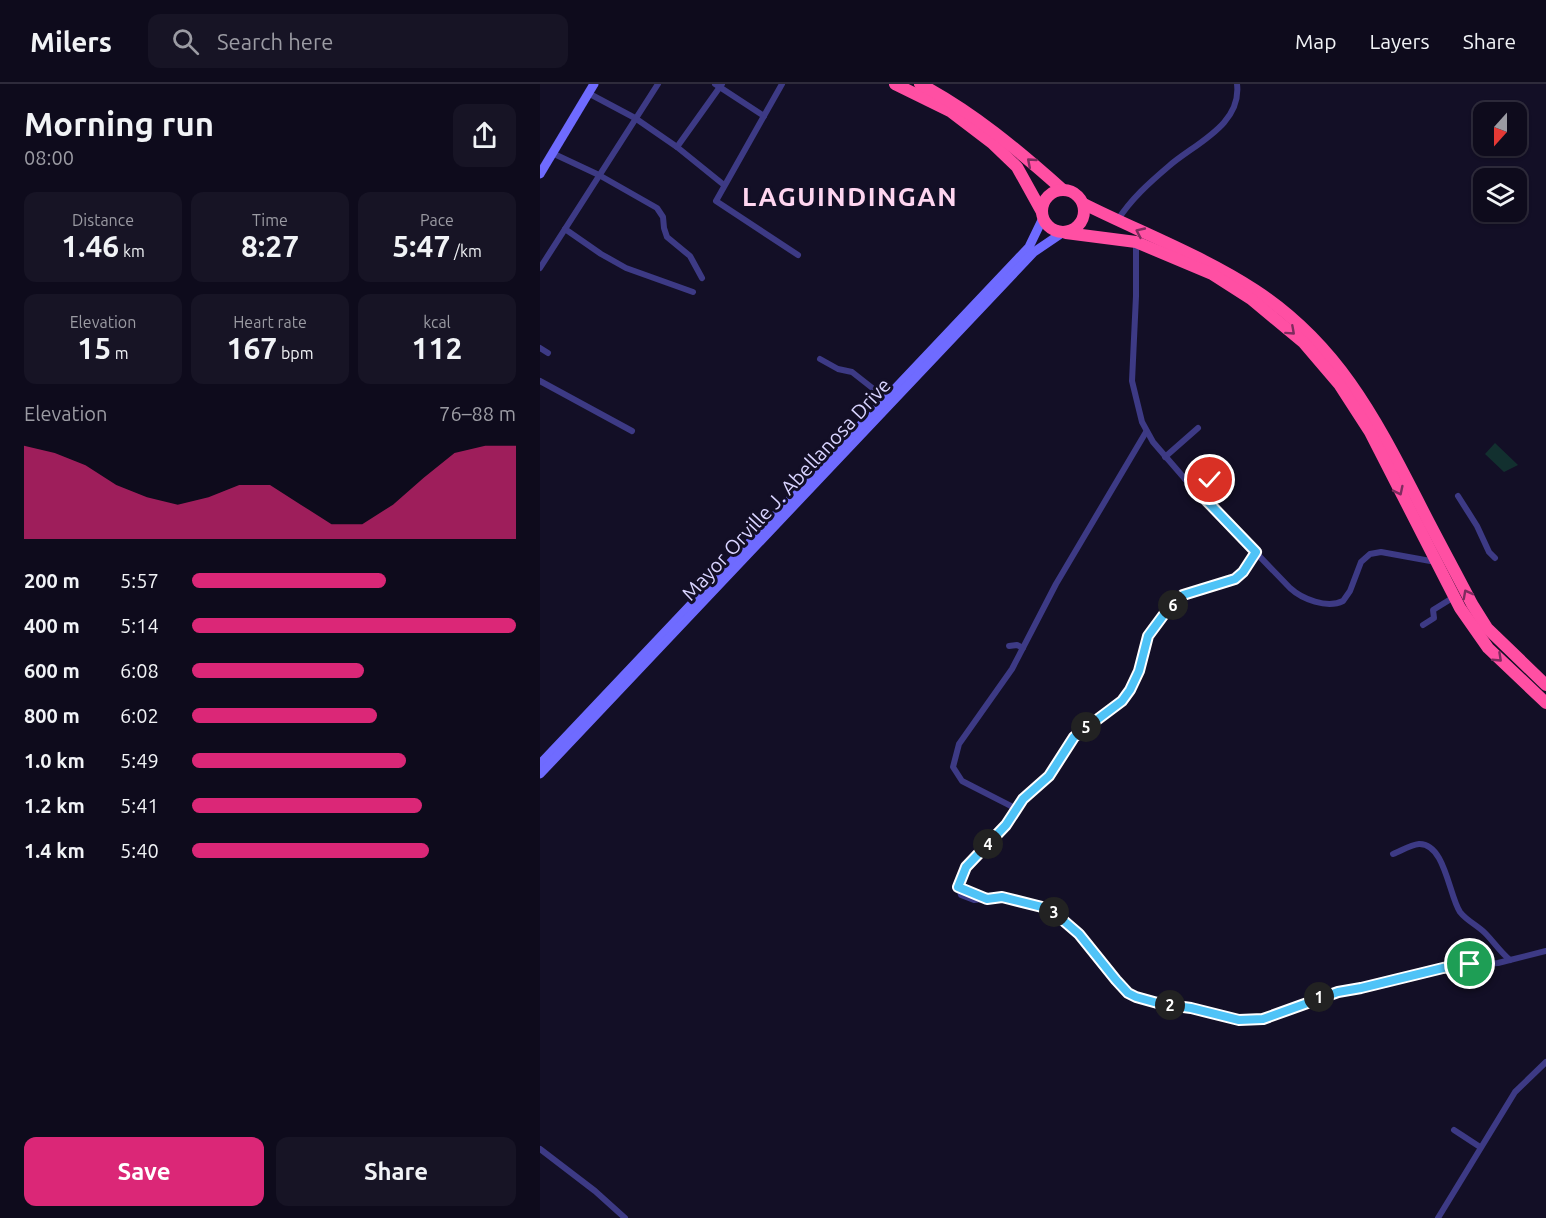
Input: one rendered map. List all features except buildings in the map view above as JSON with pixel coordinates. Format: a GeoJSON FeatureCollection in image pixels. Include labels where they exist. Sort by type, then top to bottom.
{"type":"FeatureCollection","features":[{"type":"Feature","properties":{"kind":"highway"},"geometry":{"type":"LineString","coordinates":[[895,84],[950,111],[992,143],[1017,166],[1052,230],[1136,242],[1167,249]]}},
{"type":"Feature","properties":{"kind":"highway"},"geometry":{"type":"LineString","coordinates":[[920,84],[951,101],[990,128],[1063,190],[1074,193],[1084,204],[1254,295],[1317,339],[1350,381],[1386,439],[1472,604],[1488,648],[1546,703]]}},
{"type":"Feature","properties":{"kind":"highway"},"geometry":{"type":"LineString","coordinates":[[1042,215],[1048,196],[1063,190]]}},
{"type":"Feature","properties":{"kind":"highway"},"geometry":{"type":"LineString","coordinates":[[1064,233],[1075,229],[1082,222],[1085,213],[1084,204]]}},
{"type":"Feature","properties":{"kind":"highway"},"geometry":{"type":"LineString","coordinates":[[1254,295],[1304,344],[1346,394],[1370,432],[1454,597],[1483,632],[1546,685]]}},
{"type":"Feature","properties":{"kind":"main road"},"geometry":{"type":"LineString","coordinates":[[540,174],[594,84]]}},
{"type":"Feature","properties":{"kind":"main road","name":"Mayor Orville J. Abellanosa Drive"},"geometry":{"type":"LineString","coordinates":[[540,764],[1029,247],[1042,215]]}},
{"type":"Feature","properties":{"kind":"main road","name":"Mayor Orville J. Abellanosa Drive"},"geometry":{"type":"LineString","coordinates":[[540,774],[1034,252],[1064,233]]}},
{"type":"Feature","properties":{"kind":"street"},"geometry":{"type":"LineString","coordinates":[[540,268],[658,84]]}},
{"type":"Feature","properties":{"kind":"street"},"geometry":{"type":"LineString","coordinates":[[782,84],[716,199],[717,202],[798,255]]}},
{"type":"Feature","properties":{"kind":"street"},"geometry":{"type":"LineString","coordinates":[[1117,221],[1140,192],[1170,165],[1217,130],[1226,120],[1237,97],[1237,84]]}},
{"type":"Feature","properties":{"kind":"street"},"geometry":{"type":"LineString","coordinates":[[677,147],[719,85],[764,116]]}},
{"type":"Feature","properties":{"kind":"street"},"geometry":{"type":"LineString","coordinates":[[588,93],[635,118],[677,147],[724,185]]}},
{"type":"Feature","properties":{"kind":"street"},"geometry":{"type":"LineString","coordinates":[[552,153],[599,175],[660,212],[668,237],[690,256],[702,278]]}},
{"type":"Feature","properties":{"kind":"street"},"geometry":{"type":"LineString","coordinates":[[565,229],[626,268],[693,292]]}},
{"type":"Feature","properties":{"kind":"street"},"geometry":{"type":"LineString","coordinates":[[1136,242],[1132,381],[1137,410],[1146,432],[1185,479],[1297,594],[1307,599],[1334,604],[1343,601],[1347,597],[1361,562],[1370,554],[1381,552],[1437,562]]}},
{"type":"Feature","properties":{"kind":"street"},"geometry":{"type":"LineString","coordinates":[[540,348],[548,352]]}},
{"type":"Feature","properties":{"kind":"street"},"geometry":{"type":"LineString","coordinates":[[820,359],[826,364],[852,372],[885,398]]}},
{"type":"Feature","properties":{"kind":"street"},"geometry":{"type":"LineString","coordinates":[[540,381],[632,430]]}},
{"type":"Feature","properties":{"kind":"street"},"geometry":{"type":"LineString","coordinates":[[1165,457],[1198,428]]}},
{"type":"Feature","properties":{"kind":"street"},"geometry":{"type":"LineString","coordinates":[[1017,808],[962,781],[953,767],[959,744],[1005,681],[1056,584],[1146,432]]}},
{"type":"Feature","properties":{"kind":"street"},"geometry":{"type":"LineString","coordinates":[[1185,479],[1206,478],[1210,480],[1213,488],[1204,498]]}},
{"type":"Feature","properties":{"kind":"street"},"geometry":{"type":"LineString","coordinates":[[1458,496],[1495,558]]}},
{"type":"Feature","properties":{"kind":"street"},"geometry":{"type":"LineString","coordinates":[[1256,552],[1243,572],[1235,579],[1183,595],[1165,613],[1148,636],[1139,671],[1122,701],[1074,737],[1052,772],[1023,799],[999,832],[966,867],[958,887],[965,898],[974,900],[1002,897],[1050,909],[1079,934],[1128,993],[1161,1004],[1191,1008],[1239,1020],[1263,1019],[1331,993],[1443,968],[1510,960],[1546,951]]}},
{"type":"Feature","properties":{"kind":"street"},"geometry":{"type":"LineString","coordinates":[[1423,625],[1434,618],[1433,610],[1454,597]]}},
{"type":"Feature","properties":{"kind":"street"},"geometry":{"type":"LineString","coordinates":[[1009,646],[1017,645],[1023,648]]}},
{"type":"Feature","properties":{"kind":"street"},"geometry":{"type":"LineString","coordinates":[[1393,854],[1419,844],[1433,849],[1447,877],[1460,912],[1486,933],[1510,960]]}},
{"type":"Feature","properties":{"kind":"street"},"geometry":{"type":"LineString","coordinates":[[1438,1218],[1515,1092],[1546,1062]]}},
{"type":"Feature","properties":{"kind":"street"},"geometry":{"type":"LineString","coordinates":[[1454,1130],[1480,1147]]}},
{"type":"Feature","properties":{"kind":"street"},"geometry":{"type":"LineString","coordinates":[[540,1149],[595,1191],[625,1218]]}},
{"type":"Feature","properties":{"kind":"green space"},"geometry":{"type":"Polygon","coordinates":[[[1495,443],[1518,465],[1504,472],[1485,454],[1495,443]]]}},
{"type":"Feature","properties":{"kind":"district","name":"LAGUINDINGAN"},"geometry":{"type":"Point","coordinates":[850,196]}},
{"type":"Feature","properties":{"kind":"route"},"geometry":{"type":"LineString","coordinates":[[1210,480],[1213,488],[1204,498],[1256,552],[1246,568],[1235,579],[1183,595],[1165,613],[1148,636],[1139,671],[1122,701],[1074,737],[1055,769],[1023,799],[1006,825],[966,867],[958,887],[987,899],[1002,897],[1050,909],[1079,934],[1116,980],[1128,993],[1136,997],[1239,1020],[1263,1019],[1338,992],[1470,964]]}}]}
